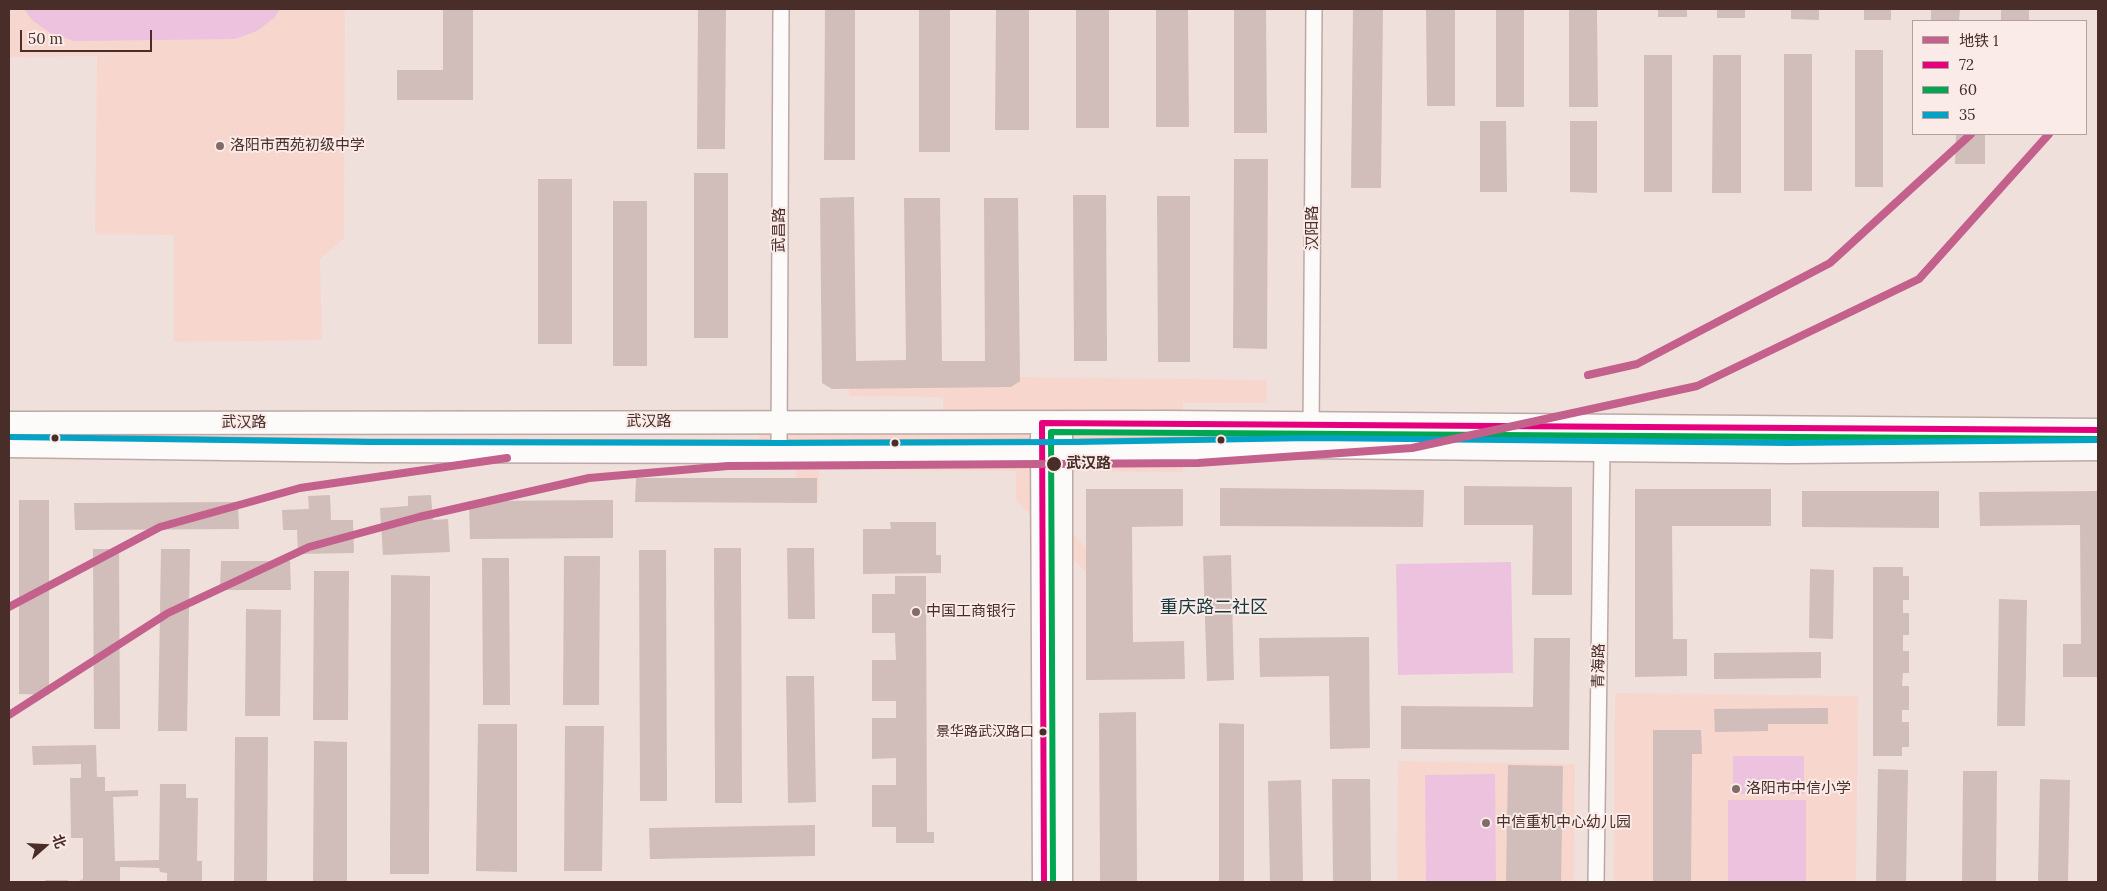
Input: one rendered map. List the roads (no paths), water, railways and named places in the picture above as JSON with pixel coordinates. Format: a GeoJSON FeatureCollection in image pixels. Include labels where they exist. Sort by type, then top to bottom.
{"type":"FeatureCollection","features":[{"type":"Feature","properties":{"kind":"main road","name":"武汉路"},"geometry":{"type":"LineString","coordinates":[[9,423],[1051,423],[2098,430]]}},
{"type":"Feature","properties":{"kind":"main road"},"geometry":{"type":"LineString","coordinates":[[1051,423],[1061,882]]}},
{"type":"Feature","properties":{"kind":"main road","name":"武汉路"},"geometry":{"type":"LineString","coordinates":[[9,446],[369,451],[779,452],[1052,451],[1312,447],[1789,452],[2098,449]]}},
{"type":"Feature","properties":{"kind":"main road"},"geometry":{"type":"LineString","coordinates":[[1044,882],[1052,451]]}},
{"type":"Feature","properties":{"kind":"street","name":"武昌路"},"geometry":{"type":"LineString","coordinates":[[779,452],[781,9]]}},
{"type":"Feature","properties":{"kind":"street","name":"汉阳路"},"geometry":{"type":"LineString","coordinates":[[1312,447],[1314,9]]}},
{"type":"Feature","properties":{"kind":"street","name":"青海路"},"geometry":{"type":"LineString","coordinates":[[1596,882],[1602,450]]}},
{"type":"Feature","properties":{"kind":"metro line","name":"1"},"geometry":{"type":"LineString","coordinates":[[1588,375],[1637,364],[1830,263],[1970,135]]}},
{"type":"Feature","properties":{"kind":"metro line","name":"1"},"geometry":{"type":"LineString","coordinates":[[9,715],[168,613],[309,547],[419,517],[589,478],[728,466],[1198,463],[1412,448],[1697,386],[1919,279],[2048,135]]}},
{"type":"Feature","properties":{"kind":"metro line","name":"1"},"geometry":{"type":"LineString","coordinates":[[9,607],[160,527],[300,488],[507,458]]}},
{"type":"Feature","properties":{"kind":"place","name":"洛阳市西苑初级中学"},"geometry":{"type":"Point","coordinates":[220,146]}},
{"type":"Feature","properties":{"kind":"place","name":"武汉路"},"geometry":{"type":"Point","coordinates":[1054,464]}},
{"type":"Feature","properties":{"kind":"place","name":"中国工商银行"},"geometry":{"type":"Point","coordinates":[916,612]}},
{"type":"Feature","properties":{"kind":"place","name":"景华路武汉路口"},"geometry":{"type":"Point","coordinates":[1043,732]}},
{"type":"Feature","properties":{"kind":"place","name":"洛阳市中信小学"},"geometry":{"type":"Point","coordinates":[1736,789]}},
{"type":"Feature","properties":{"kind":"place","name":"中信重机中心幼儿园"},"geometry":{"type":"Point","coordinates":[1486,823]}},
{"type":"Feature","properties":{"kind":"district","name":"重庆路二社区"},"geometry":{"type":"Point","coordinates":[1214,608]}}]}
